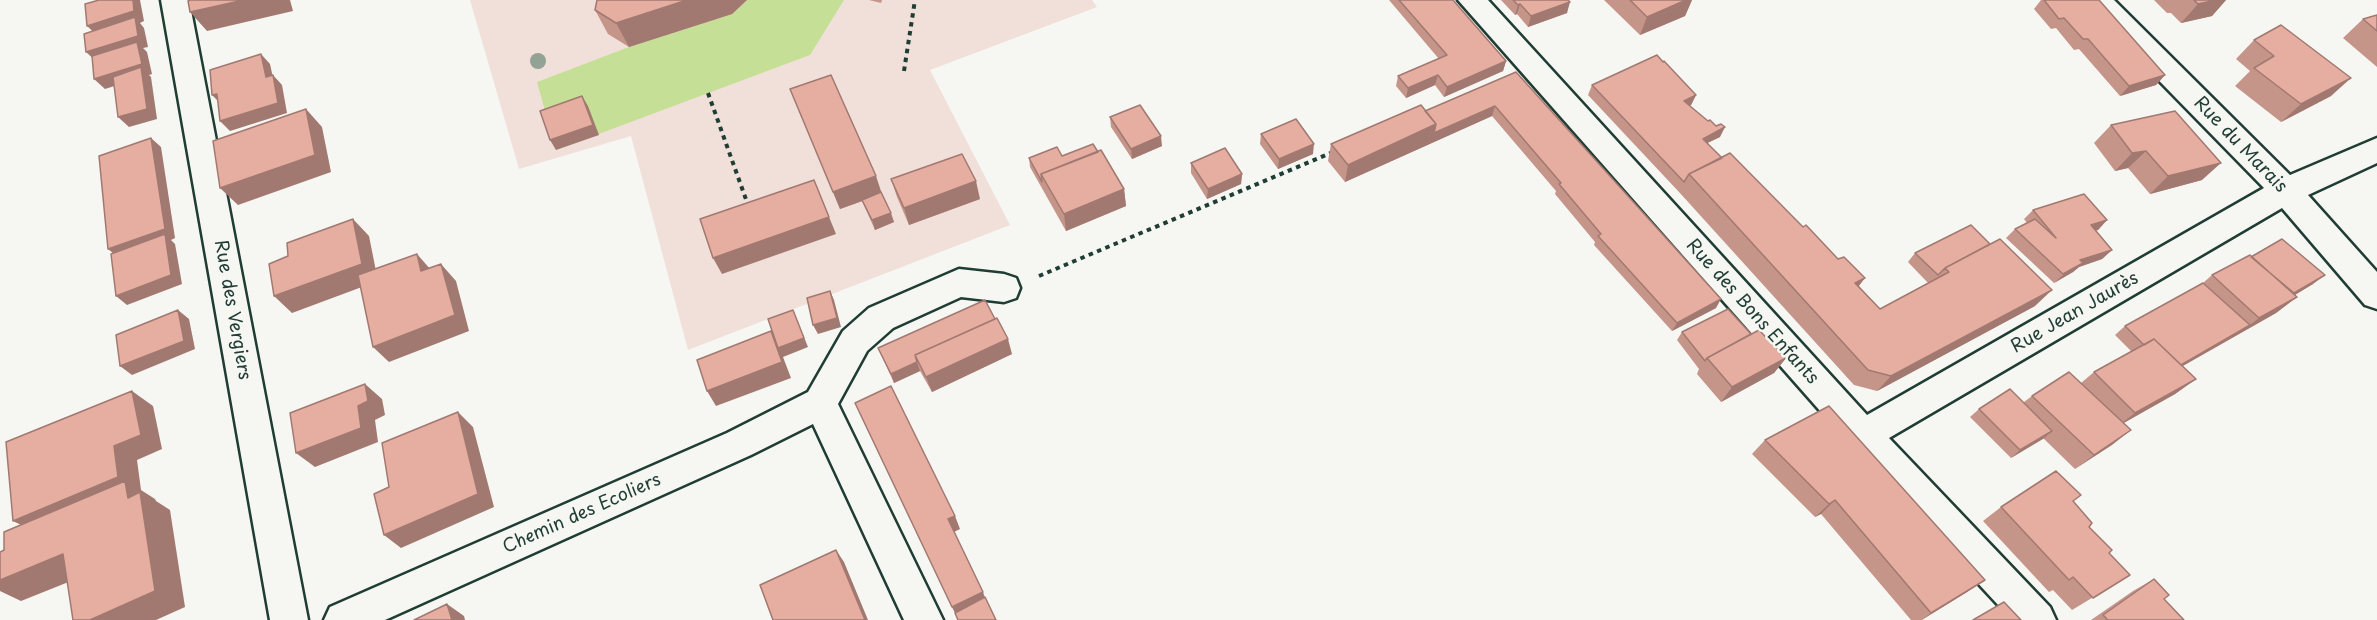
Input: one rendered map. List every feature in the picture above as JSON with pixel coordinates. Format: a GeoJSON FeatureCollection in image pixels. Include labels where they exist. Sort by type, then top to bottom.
{"type":"FeatureCollection","features":[{"type":"Feature","properties":{"kind":"street","name":"Rue des Vergiers"},"geometry":{"type":"LineString","coordinates":[[175,0],[281,617]]}},
{"type":"Feature","properties":{"kind":"street","name":"Rue des Bons Enfants"},"geometry":{"type":"LineString","coordinates":[[1472,0],[1863,435],[2037,620]]}},
{"type":"Feature","properties":{"kind":"street","name":"Rue du Marais"},"geometry":{"type":"LineString","coordinates":[[2097,0],[2286,191],[2377,294]]}},
{"type":"Feature","properties":{"kind":"street","name":"Rue Jean Jaurès"},"geometry":{"type":"LineString","coordinates":[[1863,435],[2286,191],[2377,150]]}},
{"type":"Feature","properties":{"kind":"street"},"geometry":{"type":"LineString","coordinates":[[924,620],[819,403],[855,341],[881,318],[959,283],[1004,288]]}},
{"type":"Feature","properties":{"kind":"street","name":"Chemin des Ecoliers"},"geometry":{"type":"LineString","coordinates":[[344,620],[739,444],[819,403]]}},
{"type":"Feature","properties":{"kind":"path"},"geometry":{"type":"LineString","coordinates":[[904,72],[915,0]]}},
{"type":"Feature","properties":{"kind":"path"},"geometry":{"type":"LineString","coordinates":[[708,93],[750,210]]}},
{"type":"Feature","properties":{"kind":"path"},"geometry":{"type":"LineString","coordinates":[[1004,288],[1072,264],[1337,151]]}},
{"type":"Feature","properties":{"kind":"shaded area"},"geometry":{"type":"Polygon","coordinates":[[[470,0],[1092,0],[1097,7],[930,70],[1010,225],[688,350],[631,136],[519,169],[470,0]]]}},
{"type":"Feature","properties":{"kind":"green space"},"geometry":{"type":"Polygon","coordinates":[[[747,0],[844,0],[810,55],[556,150],[537,82],[629,47],[732,14],[747,0]]]}},
{"type":"Feature","properties":{"kind":"building"},"geometry":{"type":"Polygon","coordinates":[[[99,0],[133,0],[134,11],[87,26],[85,4],[99,0]]]}},
{"type":"Feature","properties":{"kind":"building"},"geometry":{"type":"Polygon","coordinates":[[[244,0],[190,12],[188,1],[244,0]]]}},
{"type":"Feature","properties":{"kind":"building"},"geometry":{"type":"Polygon","coordinates":[[[597,0],[687,0],[616,23],[595,10],[597,0]]]}},
{"type":"Feature","properties":{"kind":"building"},"geometry":{"type":"Polygon","coordinates":[[[1399,0],[1453,0],[1506,61],[1447,87],[1438,75],[1408,88],[1398,76],[1447,55],[1399,0]]]}},
{"type":"Feature","properties":{"kind":"building"},"geometry":{"type":"Polygon","coordinates":[[[1513,0],[1568,0],[1570,2],[1531,16],[1513,0]]]}},
{"type":"Feature","properties":{"kind":"building"},"geometry":{"type":"Polygon","coordinates":[[[1630,0],[1686,0],[1647,17],[1630,0]]]}},
{"type":"Feature","properties":{"kind":"building"},"geometry":{"type":"Polygon","coordinates":[[[2044,0],[2099,0],[2165,75],[2129,86],[2088,39],[2083,39],[2064,18],[2059,19],[2044,0]]]}},
{"type":"Feature","properties":{"kind":"building"},"geometry":{"type":"Polygon","coordinates":[[[2194,0],[2216,0],[2198,4],[2194,0]]]}},
{"type":"Feature","properties":{"kind":"building"},"geometry":{"type":"Polygon","coordinates":[[[2377,15],[2377,31],[2363,19],[2377,15]]]}},
{"type":"Feature","properties":{"kind":"building"},"geometry":{"type":"Polygon","coordinates":[[[135,17],[138,36],[86,52],[84,34],[135,17]]]}},
{"type":"Feature","properties":{"kind":"building"},"geometry":{"type":"Polygon","coordinates":[[[2281,25],[2351,78],[2301,104],[2254,68],[2274,56],[2254,40],[2281,25]]]}},
{"type":"Feature","properties":{"kind":"building"},"geometry":{"type":"Polygon","coordinates":[[[137,42],[142,64],[94,79],[92,56],[137,42]]]}},
{"type":"Feature","properties":{"kind":"building"},"geometry":{"type":"Polygon","coordinates":[[[261,54],[266,77],[273,75],[278,103],[220,121],[217,94],[212,95],[210,70],[261,54]]]}},
{"type":"Feature","properties":{"kind":"building"},"geometry":{"type":"Polygon","coordinates":[[[1657,55],[1696,95],[1684,101],[1708,121],[1710,120],[1716,126],[1721,124],[1725,127],[1703,139],[1722,158],[1689,174],[1684,182],[1592,85],[1657,55]]]}},
{"type":"Feature","properties":{"kind":"building"},"geometry":{"type":"Polygon","coordinates":[[[141,67],[147,109],[118,117],[113,77],[141,67]]]}},
{"type":"Feature","properties":{"kind":"building"},"geometry":{"type":"Polygon","coordinates":[[[1516,72],[1721,299],[1677,323],[1598,236],[1601,234],[1559,184],[1561,183],[1495,106],[1434,133],[1436,124],[1425,111],[1516,72]]]}},
{"type":"Feature","properties":{"kind":"building"},"geometry":{"type":"Polygon","coordinates":[[[831,75],[876,176],[833,192],[790,89],[831,75]]]}},
{"type":"Feature","properties":{"kind":"building"},"geometry":{"type":"Polygon","coordinates":[[[582,96],[593,125],[550,140],[540,111],[582,96]]]}},
{"type":"Feature","properties":{"kind":"building"},"geometry":{"type":"Polygon","coordinates":[[[1140,105],[1161,136],[1131,149],[1110,117],[1140,105]]]}},
{"type":"Feature","properties":{"kind":"building"},"geometry":{"type":"Polygon","coordinates":[[[1421,105],[1436,124],[1348,165],[1331,144],[1421,105]]]}},
{"type":"Feature","properties":{"kind":"building"},"geometry":{"type":"Polygon","coordinates":[[[306,109],[315,155],[220,188],[213,141],[306,109]]]}},
{"type":"Feature","properties":{"kind":"building"},"geometry":{"type":"Polygon","coordinates":[[[2175,111],[2221,163],[2168,176],[2146,151],[2132,153],[2111,125],[2175,111]]]}},
{"type":"Feature","properties":{"kind":"building"},"geometry":{"type":"Polygon","coordinates":[[[1296,119],[1314,144],[1279,159],[1261,134],[1296,119]]]}},
{"type":"Feature","properties":{"kind":"building"},"geometry":{"type":"Polygon","coordinates":[[[151,138],[165,229],[108,249],[99,156],[151,138]]]}},
{"type":"Feature","properties":{"kind":"building"},"geometry":{"type":"Polygon","coordinates":[[[1093,144],[1098,152],[1041,174],[1042,182],[1029,158],[1057,147],[1062,156],[1093,144]]]}},
{"type":"Feature","properties":{"kind":"building"},"geometry":{"type":"Polygon","coordinates":[[[1225,148],[1242,174],[1208,189],[1191,163],[1225,148]]]}},
{"type":"Feature","properties":{"kind":"building"},"geometry":{"type":"Polygon","coordinates":[[[1101,150],[1124,189],[1064,214],[1041,174],[1101,150]]]}},
{"type":"Feature","properties":{"kind":"building"},"geometry":{"type":"Polygon","coordinates":[[[1730,153],[1803,227],[1806,225],[1838,259],[1844,257],[1865,278],[1855,283],[1880,309],[1949,272],[1945,268],[2000,239],[2052,290],[1891,376],[1868,370],[1689,174],[1730,153]]]}},
{"type":"Feature","properties":{"kind":"building"},"geometry":{"type":"Polygon","coordinates":[[[962,154],[976,181],[904,208],[891,179],[962,154]]]}},
{"type":"Feature","properties":{"kind":"building"},"geometry":{"type":"Polygon","coordinates":[[[814,180],[829,217],[713,258],[700,219],[814,180]]]}},
{"type":"Feature","properties":{"kind":"building"},"geometry":{"type":"Polygon","coordinates":[[[881,192],[891,213],[872,220],[862,200],[881,192]]]}},
{"type":"Feature","properties":{"kind":"building"},"geometry":{"type":"Polygon","coordinates":[[[2084,194],[2107,220],[2091,225],[2112,250],[2080,260],[2083,263],[2063,274],[2015,229],[2035,219],[2056,238],[2033,210],[2084,194]]]}},
{"type":"Feature","properties":{"kind":"building"},"geometry":{"type":"Polygon","coordinates":[[[353,219],[362,264],[274,296],[269,264],[288,256],[287,243],[353,219]]]}},
{"type":"Feature","properties":{"kind":"building"},"geometry":{"type":"Polygon","coordinates":[[[1971,225],[1990,244],[1945,268],[1938,275],[1915,253],[1971,225]]]}},
{"type":"Feature","properties":{"kind":"building"},"geometry":{"type":"Polygon","coordinates":[[[165,234],[171,275],[116,296],[111,254],[165,234]]]}},
{"type":"Feature","properties":{"kind":"building"},"geometry":{"type":"Polygon","coordinates":[[[2282,239],[2325,275],[2294,293],[2251,257],[2282,239]]]}},
{"type":"Feature","properties":{"kind":"building"},"geometry":{"type":"Polygon","coordinates":[[[417,254],[421,271],[441,264],[455,315],[373,347],[358,275],[417,254]]]}},
{"type":"Feature","properties":{"kind":"building"},"geometry":{"type":"Polygon","coordinates":[[[2250,255],[2297,297],[2259,318],[2212,275],[2250,255]]]}},
{"type":"Feature","properties":{"kind":"building"},"geometry":{"type":"Polygon","coordinates":[[[2203,283],[2250,325],[2181,365],[2154,339],[2144,345],[2125,326],[2203,283]]]}},
{"type":"Feature","properties":{"kind":"building"},"geometry":{"type":"Polygon","coordinates":[[[830,291],[837,318],[813,325],[807,298],[830,291]]]}},
{"type":"Feature","properties":{"kind":"building"},"geometry":{"type":"Polygon","coordinates":[[[985,300],[995,319],[915,355],[917,362],[891,374],[878,348],[985,300]]]}},
{"type":"Feature","properties":{"kind":"building"},"geometry":{"type":"Polygon","coordinates":[[[1728,309],[1751,334],[1705,361],[1682,332],[1728,309]]]}},
{"type":"Feature","properties":{"kind":"building"},"geometry":{"type":"Polygon","coordinates":[[[178,310],[184,341],[120,366],[116,335],[178,310]]]}},
{"type":"Feature","properties":{"kind":"building"},"geometry":{"type":"Polygon","coordinates":[[[793,310],[804,338],[778,348],[768,319],[793,310]]]}},
{"type":"Feature","properties":{"kind":"building"},"geometry":{"type":"Polygon","coordinates":[[[997,318],[1008,339],[926,377],[915,355],[997,318]]]}},
{"type":"Feature","properties":{"kind":"building"},"geometry":{"type":"Polygon","coordinates":[[[1759,330],[1786,358],[1732,387],[1707,358],[1759,330]]]}},
{"type":"Feature","properties":{"kind":"building"},"geometry":{"type":"Polygon","coordinates":[[[771,331],[782,362],[707,391],[697,360],[771,331]]]}},
{"type":"Feature","properties":{"kind":"building"},"geometry":{"type":"Polygon","coordinates":[[[2154,339],[2196,379],[2135,413],[2094,372],[2154,339]]]}},
{"type":"Feature","properties":{"kind":"building"},"geometry":{"type":"Polygon","coordinates":[[[2069,372],[2131,430],[2094,455],[2032,396],[2069,372]]]}},
{"type":"Feature","properties":{"kind":"building"},"geometry":{"type":"Polygon","coordinates":[[[365,384],[368,401],[358,406],[361,428],[296,453],[290,413],[365,384]]]}},
{"type":"Feature","properties":{"kind":"building"},"geometry":{"type":"Polygon","coordinates":[[[891,386],[955,516],[948,519],[983,592],[952,607],[855,403],[891,386]]]}},
{"type":"Feature","properties":{"kind":"building"},"geometry":{"type":"Polygon","coordinates":[[[2010,389],[2052,431],[2020,450],[1979,409],[2010,389]]]}},
{"type":"Feature","properties":{"kind":"building"},"geometry":{"type":"Polygon","coordinates":[[[132,391],[141,435],[114,446],[118,477],[13,521],[6,442],[132,391]]]}},
{"type":"Feature","properties":{"kind":"building"},"geometry":{"type":"Polygon","coordinates":[[[1829,406],[1985,580],[1931,613],[1835,500],[1829,504],[1765,440],[1829,406]]]}},
{"type":"Feature","properties":{"kind":"building"},"geometry":{"type":"Polygon","coordinates":[[[458,412],[478,494],[384,535],[374,494],[389,487],[382,443],[458,412]]]}},
{"type":"Feature","properties":{"kind":"building"},"geometry":{"type":"Polygon","coordinates":[[[2056,471],[2081,495],[2073,501],[2092,523],[2089,527],[2112,550],[2109,553],[2130,575],[2093,598],[2073,577],[2069,580],[2001,507],[2056,471]]]}},
{"type":"Feature","properties":{"kind":"building"},"geometry":{"type":"Polygon","coordinates":[[[125,481],[128,498],[140,492],[155,591],[90,620],[73,620],[63,554],[0,580],[0,552],[4,550],[4,532],[125,481]]]}},
{"type":"Feature","properties":{"kind":"building"},"geometry":{"type":"Polygon","coordinates":[[[836,550],[865,620],[773,620],[760,585],[836,550]]]}},
{"type":"Feature","properties":{"kind":"building"},"geometry":{"type":"Polygon","coordinates":[[[2154,579],[2169,595],[2164,599],[2184,620],[2108,620],[2103,615],[2154,579]]]}},
{"type":"Feature","properties":{"kind":"building"},"geometry":{"type":"Polygon","coordinates":[[[985,597],[996,620],[958,620],[955,613],[985,597]]]}},
{"type":"Feature","properties":{"kind":"building"},"geometry":{"type":"Polygon","coordinates":[[[2004,602],[2021,620],[1973,620],[2004,602]]]}},
{"type":"Feature","properties":{"kind":"building"},"geometry":{"type":"Polygon","coordinates":[[[447,604],[452,620],[414,620],[447,604]]]}}]}
